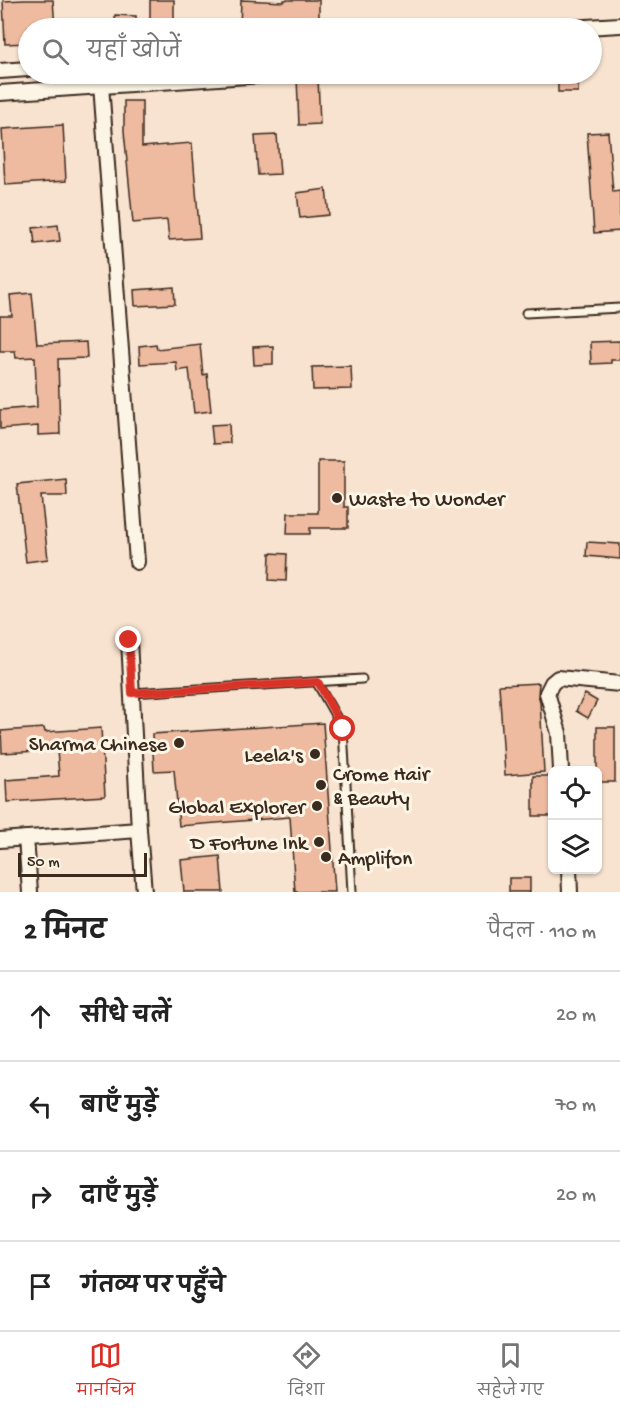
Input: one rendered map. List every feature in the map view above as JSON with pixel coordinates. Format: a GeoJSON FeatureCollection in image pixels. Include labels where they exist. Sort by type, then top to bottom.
{"type":"FeatureCollection","features":[{"type":"Feature","properties":{"kind":"street"},"geometry":{"type":"LineString","coordinates":[[602,26],[620,25]]}},
{"type":"Feature","properties":{"kind":"street"},"geometry":{"type":"LineString","coordinates":[[0,71],[18,70]]}},
{"type":"Feature","properties":{"kind":"street"},"geometry":{"type":"LineString","coordinates":[[0,93],[115,84]]}},
{"type":"Feature","properties":{"kind":"street"},"geometry":{"type":"LineString","coordinates":[[101,85],[137,562]]}},
{"type":"Feature","properties":{"kind":"street"},"geometry":{"type":"LineString","coordinates":[[129,640],[144,892]]}},
{"type":"Feature","properties":{"kind":"street"},"geometry":{"type":"LineString","coordinates":[[561,766],[559,733],[547,693],[552,682],[558,678],[620,684]]}},
{"type":"Feature","properties":{"kind":"street"},"geometry":{"type":"LineString","coordinates":[[0,840],[139,830]]}},
{"type":"Feature","properties":{"kind":"street"},"geometry":{"type":"LineString","coordinates":[[26,838],[30,892]]}},
{"type":"Feature","properties":{"kind":"street"},"geometry":{"type":"LineString","coordinates":[[569,874],[570,892]]}},
{"type":"Feature","properties":{"kind":"lane"},"geometry":{"type":"LineString","coordinates":[[526,312],[620,308]]}},
{"type":"Feature","properties":{"kind":"lane"},"geometry":{"type":"LineString","coordinates":[[132,693],[362,679]]}},
{"type":"Feature","properties":{"kind":"lane"},"geometry":{"type":"LineString","coordinates":[[318,682],[343,729],[352,892]]}},
{"type":"Feature","properties":{"kind":"building"},"geometry":{"type":"Polygon","coordinates":[[[53,0],[54,18],[18,18],[18,43],[5,44],[3,1],[53,0]]]}},
{"type":"Feature","properties":{"kind":"building"},"geometry":{"type":"Polygon","coordinates":[[[150,0],[174,0],[174,18],[150,18],[150,0]]]}},
{"type":"Feature","properties":{"kind":"building"},"geometry":{"type":"Polygon","coordinates":[[[241,0],[284,2],[284,0],[319,0],[319,18],[240,18],[241,0]]]}},
{"type":"Feature","properties":{"kind":"building"},"geometry":{"type":"Polygon","coordinates":[[[115,15],[136,16],[136,18],[115,18],[115,15]]]}},
{"type":"Feature","properties":{"kind":"building"},"geometry":{"type":"Polygon","coordinates":[[[297,84],[318,84],[320,124],[299,125],[297,84]]]}},
{"type":"Feature","properties":{"kind":"building"},"geometry":{"type":"Polygon","coordinates":[[[558,84],[578,84],[578,92],[558,92],[558,84]]]}},
{"type":"Feature","properties":{"kind":"building"},"geometry":{"type":"Polygon","coordinates":[[[124,101],[142,101],[142,147],[192,143],[200,238],[169,240],[167,220],[133,223],[124,131],[124,101]]]}},
{"type":"Feature","properties":{"kind":"building"},"geometry":{"type":"Polygon","coordinates":[[[63,125],[66,181],[5,185],[2,129],[63,125]]]}},
{"type":"Feature","properties":{"kind":"building"},"geometry":{"type":"Polygon","coordinates":[[[608,132],[613,192],[620,191],[620,231],[594,233],[587,133],[608,132]]]}},
{"type":"Feature","properties":{"kind":"building"},"geometry":{"type":"Polygon","coordinates":[[[277,135],[280,174],[258,175],[255,136],[277,135]]]}},
{"type":"Feature","properties":{"kind":"building"},"geometry":{"type":"Polygon","coordinates":[[[326,189],[329,215],[300,218],[297,193],[326,189]]]}},
{"type":"Feature","properties":{"kind":"building"},"geometry":{"type":"Polygon","coordinates":[[[58,225],[60,241],[35,244],[33,228],[58,225]]]}},
{"type":"Feature","properties":{"kind":"building"},"geometry":{"type":"Polygon","coordinates":[[[174,287],[175,304],[135,306],[134,290],[174,287]]]}},
{"type":"Feature","properties":{"kind":"building"},"geometry":{"type":"Polygon","coordinates":[[[32,293],[37,344],[86,342],[87,358],[58,359],[60,434],[38,435],[38,426],[0,429],[0,410],[37,407],[35,357],[16,358],[15,351],[0,351],[0,316],[12,316],[10,295],[32,293]]]}},
{"type":"Feature","properties":{"kind":"building"},"geometry":{"type":"Polygon","coordinates":[[[620,341],[620,360],[591,364],[590,342],[620,341]]]}},
{"type":"Feature","properties":{"kind":"building"},"geometry":{"type":"Polygon","coordinates":[[[156,344],[157,349],[200,344],[203,375],[207,374],[211,411],[194,413],[189,369],[177,371],[176,362],[140,364],[139,346],[156,344]]]}},
{"type":"Feature","properties":{"kind":"building"},"geometry":{"type":"Polygon","coordinates":[[[273,346],[273,364],[254,365],[253,347],[273,346]]]}},
{"type":"Feature","properties":{"kind":"building"},"geometry":{"type":"Polygon","coordinates":[[[351,366],[352,389],[313,390],[312,367],[351,366]]]}},
{"type":"Feature","properties":{"kind":"building"},"geometry":{"type":"Polygon","coordinates":[[[229,424],[230,443],[213,444],[211,425],[229,424]]]}},
{"type":"Feature","properties":{"kind":"building"},"geometry":{"type":"Polygon","coordinates":[[[318,461],[344,461],[344,507],[348,507],[348,528],[310,528],[310,534],[287,534],[288,513],[318,513],[318,461]]]}},
{"type":"Feature","properties":{"kind":"building"},"geometry":{"type":"Polygon","coordinates":[[[66,479],[67,496],[41,496],[48,559],[26,562],[17,484],[66,479]]]}},
{"type":"Feature","properties":{"kind":"building"},"geometry":{"type":"Polygon","coordinates":[[[587,542],[620,544],[620,559],[586,556],[587,542]]]}},
{"type":"Feature","properties":{"kind":"building"},"geometry":{"type":"Polygon","coordinates":[[[270,553],[287,554],[286,581],[269,580],[270,553]]]}},
{"type":"Feature","properties":{"kind":"building"},"geometry":{"type":"Polygon","coordinates":[[[539,683],[544,772],[505,775],[499,685],[539,683]]]}},
{"type":"Feature","properties":{"kind":"building"},"geometry":{"type":"Polygon","coordinates":[[[585,694],[597,701],[588,718],[576,711],[585,694]]]}},
{"type":"Feature","properties":{"kind":"building"},"geometry":{"type":"Polygon","coordinates":[[[323,723],[335,892],[295,892],[290,817],[179,826],[174,770],[154,771],[152,734],[323,723]]]}},
{"type":"Feature","properties":{"kind":"building"},"geometry":{"type":"Polygon","coordinates":[[[597,727],[615,727],[615,782],[602,782],[602,766],[597,766],[597,727]]]}},
{"type":"Feature","properties":{"kind":"building"},"geometry":{"type":"Polygon","coordinates":[[[44,728],[45,732],[101,728],[105,796],[7,802],[6,780],[59,776],[57,750],[2,753],[1,731],[44,728]]]}},
{"type":"Feature","properties":{"kind":"building"},"geometry":{"type":"Polygon","coordinates":[[[533,776],[548,776],[548,816],[533,816],[533,776]]]}},
{"type":"Feature","properties":{"kind":"building"},"geometry":{"type":"Polygon","coordinates":[[[220,856],[223,892],[184,892],[181,860],[220,856]]]}},
{"type":"Feature","properties":{"kind":"building"},"geometry":{"type":"Polygon","coordinates":[[[509,878],[530,878],[530,892],[509,892],[509,878]]]}},
{"type":"Feature","properties":{"kind":"place","name":"Waste to Wonder"},"geometry":{"type":"Point","coordinates":[337,498]}},
{"type":"Feature","properties":{"kind":"place","name":"Sharma Chinese"},"geometry":{"type":"Point","coordinates":[179,743]}},
{"type":"Feature","properties":{"kind":"place","name":"Leela's"},"geometry":{"type":"Point","coordinates":[315,754]}},
{"type":"Feature","properties":{"kind":"place","name":"Crome Hair & Beauty"},"geometry":{"type":"Point","coordinates":[321,785]}},
{"type":"Feature","properties":{"kind":"place","name":"Global Explorer"},"geometry":{"type":"Point","coordinates":[317,806]}},
{"type":"Feature","properties":{"kind":"place","name":"D Fortune Ink"},"geometry":{"type":"Point","coordinates":[319,842]}},
{"type":"Feature","properties":{"kind":"place","name":"Amplifon"},"geometry":{"type":"Point","coordinates":[326,857]}},
{"type":"Feature","properties":{"kind":"route"},"geometry":{"type":"LineString","coordinates":[[129,640],[132,693],[318,682],[343,729]]}}]}
